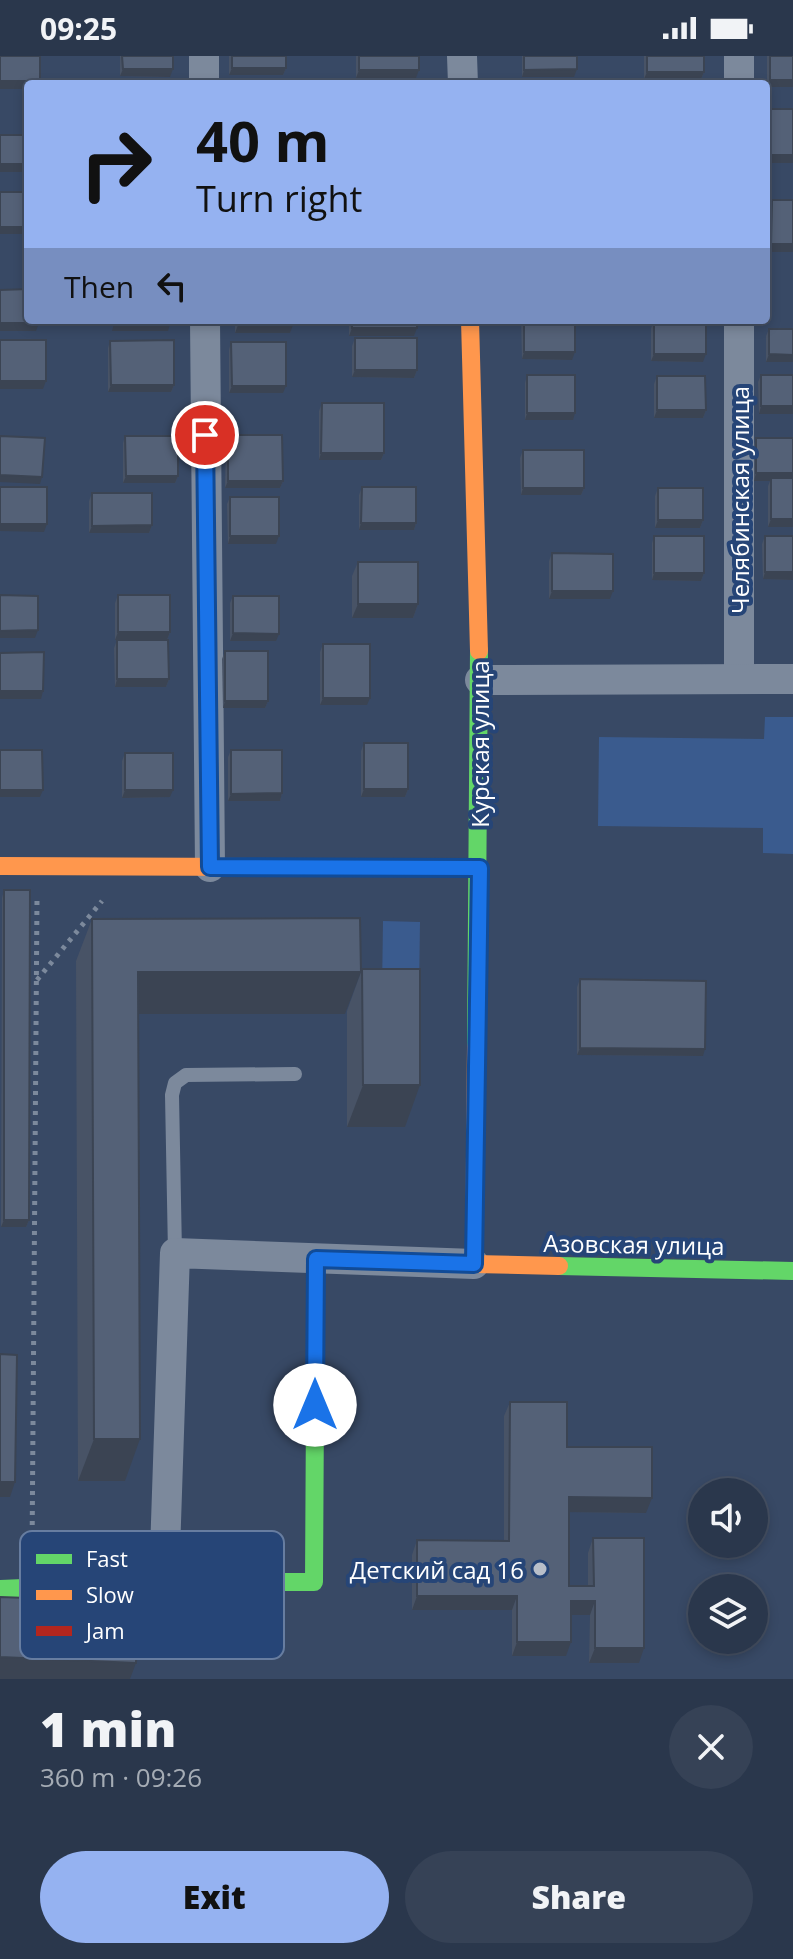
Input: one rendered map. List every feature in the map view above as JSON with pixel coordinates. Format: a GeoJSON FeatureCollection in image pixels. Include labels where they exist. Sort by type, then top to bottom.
{"type":"FeatureCollection","features":[{"type":"Feature","properties":{"kind":"street"},"geometry":{"type":"LineString","coordinates":[[204,56],[204,80]]}},
{"type":"Feature","properties":{"kind":"street"},"geometry":{"type":"LineString","coordinates":[[462,56],[463,80]]}},
{"type":"Feature","properties":{"kind":"street"},"geometry":{"type":"LineString","coordinates":[[739,56],[739,80]]}},
{"type":"Feature","properties":{"kind":"street"},"geometry":{"type":"LineString","coordinates":[[205,324],[210,867]]}},
{"type":"Feature","properties":{"kind":"street","name":"Курская улица"},"geometry":{"type":"LineString","coordinates":[[470,324],[480,680],[474,1264]]}},
{"type":"Feature","properties":{"kind":"street","name":"Челябинская улица"},"geometry":{"type":"LineString","coordinates":[[739,324],[739,679]]}},
{"type":"Feature","properties":{"kind":"street"},"geometry":{"type":"LineString","coordinates":[[480,680],[793,679]]}},
{"type":"Feature","properties":{"kind":"street"},"geometry":{"type":"LineString","coordinates":[[0,866],[480,868]]}},
{"type":"Feature","properties":{"kind":"street"},"geometry":{"type":"LineString","coordinates":[[166,1531],[175,1253],[474,1264]]}},
{"type":"Feature","properties":{"kind":"street"},"geometry":{"type":"LineString","coordinates":[[284,1582],[314,1582],[316,1259]]}},
{"type":"Feature","properties":{"kind":"street","name":"Азовская улица"},"geometry":{"type":"LineString","coordinates":[[474,1264],[793,1271]]}},
{"type":"Feature","properties":{"kind":"street"},"geometry":{"type":"LineString","coordinates":[[0,1589],[20,1588]]}},
{"type":"Feature","properties":{"kind":"lane"},"geometry":{"type":"LineString","coordinates":[[175,1253],[172,1095],[175,1083],[186,1075],[295,1074]]}},
{"type":"Feature","properties":{"kind":"path"},"geometry":{"type":"LineString","coordinates":[[32,1531],[37,892]]}},
{"type":"Feature","properties":{"kind":"path"},"geometry":{"type":"LineString","coordinates":[[37,980],[109,893]]}},
{"type":"Feature","properties":{"kind":"shaded area"},"geometry":{"type":"Polygon","coordinates":[[[765,717],[793,717],[793,854],[763,853],[763,828],[598,826],[599,737],[764,739],[765,717]]]}},
{"type":"Feature","properties":{"kind":"shaded area"},"geometry":{"type":"Polygon","coordinates":[[[383,921],[420,922],[419,991],[382,991],[383,921]]]}},
{"type":"Feature","properties":{"kind":"building"},"geometry":{"type":"Polygon","coordinates":[[[0,56],[40,56],[40,80],[0,81],[0,56]]]}},
{"type":"Feature","properties":{"kind":"building"},"geometry":{"type":"Polygon","coordinates":[[[122,56],[173,56],[173,69],[123,69],[122,56]]]}},
{"type":"Feature","properties":{"kind":"building"},"geometry":{"type":"Polygon","coordinates":[[[232,56],[286,56],[286,68],[232,68],[232,56]]]}},
{"type":"Feature","properties":{"kind":"building"},"geometry":{"type":"Polygon","coordinates":[[[359,56],[419,56],[419,70],[359,70],[359,56]]]}},
{"type":"Feature","properties":{"kind":"building"},"geometry":{"type":"Polygon","coordinates":[[[524,56],[577,56],[577,69],[524,70],[524,56]]]}},
{"type":"Feature","properties":{"kind":"building"},"geometry":{"type":"Polygon","coordinates":[[[647,56],[704,56],[704,72],[647,72],[647,56]]]}},
{"type":"Feature","properties":{"kind":"building"},"geometry":{"type":"Polygon","coordinates":[[[770,56],[793,56],[793,80],[770,80],[770,56]]]}},
{"type":"Feature","properties":{"kind":"building"},"geometry":{"type":"Polygon","coordinates":[[[770,109],[793,109],[793,155],[770,155],[770,109]]]}},
{"type":"Feature","properties":{"kind":"building"},"geometry":{"type":"Polygon","coordinates":[[[0,135],[24,135],[24,164],[0,164],[0,135]]]}},
{"type":"Feature","properties":{"kind":"building"},"geometry":{"type":"Polygon","coordinates":[[[0,192],[24,192],[24,227],[0,227],[0,192]]]}},
{"type":"Feature","properties":{"kind":"building"},"geometry":{"type":"Polygon","coordinates":[[[772,200],[793,200],[793,244],[771,244],[772,200]]]}},
{"type":"Feature","properties":{"kind":"building"},"geometry":{"type":"Polygon","coordinates":[[[24,289],[24,323],[0,323],[0,290],[24,289]]]}},
{"type":"Feature","properties":{"kind":"building"},"geometry":{"type":"Polygon","coordinates":[[[238,324],[293,324],[293,325],[238,324]]]}},
{"type":"Feature","properties":{"kind":"building"},"geometry":{"type":"Polygon","coordinates":[[[352,324],[417,324],[417,328],[352,328],[352,324]]]}},
{"type":"Feature","properties":{"kind":"building"},"geometry":{"type":"Polygon","coordinates":[[[524,324],[575,324],[575,352],[524,352],[524,324]]]}},
{"type":"Feature","properties":{"kind":"building"},"geometry":{"type":"Polygon","coordinates":[[[654,324],[706,324],[706,354],[654,354],[654,324]]]}},
{"type":"Feature","properties":{"kind":"building"},"geometry":{"type":"Polygon","coordinates":[[[769,329],[793,329],[793,355],[769,354],[769,329]]]}},
{"type":"Feature","properties":{"kind":"building"},"geometry":{"type":"Polygon","coordinates":[[[355,338],[417,338],[417,370],[355,370],[355,338]]]}},
{"type":"Feature","properties":{"kind":"building"},"geometry":{"type":"Polygon","coordinates":[[[0,340],[46,340],[46,381],[0,381],[0,340]]]}},
{"type":"Feature","properties":{"kind":"building"},"geometry":{"type":"Polygon","coordinates":[[[174,340],[174,385],[111,385],[110,341],[174,340]]]}},
{"type":"Feature","properties":{"kind":"building"},"geometry":{"type":"Polygon","coordinates":[[[231,342],[286,342],[286,386],[232,386],[231,342]]]}},
{"type":"Feature","properties":{"kind":"building"},"geometry":{"type":"Polygon","coordinates":[[[527,375],[575,375],[575,413],[527,413],[527,375]]]}},
{"type":"Feature","properties":{"kind":"building"},"geometry":{"type":"Polygon","coordinates":[[[761,375],[793,375],[793,406],[761,406],[761,375]]]}},
{"type":"Feature","properties":{"kind":"building"},"geometry":{"type":"Polygon","coordinates":[[[657,376],[705,376],[706,410],[657,410],[657,376]]]}},
{"type":"Feature","properties":{"kind":"building"},"geometry":{"type":"Polygon","coordinates":[[[322,403],[384,403],[384,453],[321,453],[322,403]]]}},
{"type":"Feature","properties":{"kind":"building"},"geometry":{"type":"Polygon","coordinates":[[[228,435],[282,435],[283,481],[228,481],[228,435]]]}},
{"type":"Feature","properties":{"kind":"building"},"geometry":{"type":"Polygon","coordinates":[[[0,436],[45,438],[42,477],[0,475],[0,436]]]}},
{"type":"Feature","properties":{"kind":"building"},"geometry":{"type":"Polygon","coordinates":[[[125,436],[178,436],[178,476],[126,476],[125,436]]]}},
{"type":"Feature","properties":{"kind":"building"},"geometry":{"type":"Polygon","coordinates":[[[756,438],[793,438],[793,473],[756,473],[756,438]]]}},
{"type":"Feature","properties":{"kind":"building"},"geometry":{"type":"Polygon","coordinates":[[[523,450],[584,450],[584,488],[523,488],[523,450]]]}},
{"type":"Feature","properties":{"kind":"building"},"geometry":{"type":"Polygon","coordinates":[[[771,478],[793,478],[793,519],[771,519],[771,478]]]}},
{"type":"Feature","properties":{"kind":"building"},"geometry":{"type":"Polygon","coordinates":[[[0,487],[47,487],[47,524],[0,524],[0,487]]]}},
{"type":"Feature","properties":{"kind":"building"},"geometry":{"type":"Polygon","coordinates":[[[362,487],[416,487],[416,523],[361,523],[362,487]]]}},
{"type":"Feature","properties":{"kind":"building"},"geometry":{"type":"Polygon","coordinates":[[[658,488],[703,488],[703,520],[658,520],[658,488]]]}},
{"type":"Feature","properties":{"kind":"building"},"geometry":{"type":"Polygon","coordinates":[[[92,493],[152,493],[152,525],[92,526],[92,493]]]}},
{"type":"Feature","properties":{"kind":"building"},"geometry":{"type":"Polygon","coordinates":[[[230,497],[279,497],[279,536],[230,536],[230,497]]]}},
{"type":"Feature","properties":{"kind":"building"},"geometry":{"type":"Polygon","coordinates":[[[654,536],[704,536],[704,573],[654,573],[654,536]]]}},
{"type":"Feature","properties":{"kind":"building"},"geometry":{"type":"Polygon","coordinates":[[[765,536],[793,536],[793,572],[765,572],[765,536]]]}},
{"type":"Feature","properties":{"kind":"building"},"geometry":{"type":"Polygon","coordinates":[[[552,553],[613,554],[613,591],[552,591],[552,553]]]}},
{"type":"Feature","properties":{"kind":"building"},"geometry":{"type":"Polygon","coordinates":[[[358,562],[418,562],[418,604],[358,604],[358,562]]]}},
{"type":"Feature","properties":{"kind":"building"},"geometry":{"type":"Polygon","coordinates":[[[0,595],[38,596],[38,630],[0,631],[0,595]]]}},
{"type":"Feature","properties":{"kind":"building"},"geometry":{"type":"Polygon","coordinates":[[[118,595],[170,595],[170,632],[118,632],[118,595]]]}},
{"type":"Feature","properties":{"kind":"building"},"geometry":{"type":"Polygon","coordinates":[[[233,596],[279,596],[279,634],[233,633],[233,596]]]}},
{"type":"Feature","properties":{"kind":"building"},"geometry":{"type":"Polygon","coordinates":[[[117,640],[168,640],[169,679],[117,679],[117,640]]]}},
{"type":"Feature","properties":{"kind":"building"},"geometry":{"type":"Polygon","coordinates":[[[323,644],[370,644],[370,698],[323,698],[323,644]]]}},
{"type":"Feature","properties":{"kind":"building"},"geometry":{"type":"Polygon","coordinates":[[[225,651],[268,651],[268,701],[225,701],[225,651]]]}},
{"type":"Feature","properties":{"kind":"building"},"geometry":{"type":"Polygon","coordinates":[[[44,652],[43,691],[0,691],[0,653],[44,652]]]}},
{"type":"Feature","properties":{"kind":"building"},"geometry":{"type":"Polygon","coordinates":[[[364,743],[408,743],[408,789],[364,789],[364,743]]]}},
{"type":"Feature","properties":{"kind":"building"},"geometry":{"type":"Polygon","coordinates":[[[0,750],[42,750],[43,790],[0,790],[0,750]]]}},
{"type":"Feature","properties":{"kind":"building"},"geometry":{"type":"Polygon","coordinates":[[[231,750],[282,750],[282,793],[231,794],[231,750]]]}},
{"type":"Feature","properties":{"kind":"building"},"geometry":{"type":"Polygon","coordinates":[[[125,753],[173,753],[173,790],[125,790],[125,753]]]}},
{"type":"Feature","properties":{"kind":"building"},"geometry":{"type":"Polygon","coordinates":[[[4,890],[30,890],[29,1220],[4,1220],[4,890]]]}},
{"type":"Feature","properties":{"kind":"building"},"geometry":{"type":"Polygon","coordinates":[[[360,918],[361,972],[138,972],[140,1439],[94,1439],[92,919],[360,918]]]}},
{"type":"Feature","properties":{"kind":"building"},"geometry":{"type":"Polygon","coordinates":[[[362,969],[420,969],[420,1085],[363,1085],[362,969]]]}},
{"type":"Feature","properties":{"kind":"building"},"geometry":{"type":"Polygon","coordinates":[[[580,979],[706,981],[705,1049],[580,1048],[580,979]]]}},
{"type":"Feature","properties":{"kind":"building"},"geometry":{"type":"Polygon","coordinates":[[[0,1354],[17,1355],[15,1482],[0,1482],[0,1354]]]}},
{"type":"Feature","properties":{"kind":"building"},"geometry":{"type":"Polygon","coordinates":[[[510,1402],[567,1402],[567,1447],[652,1447],[652,1498],[569,1497],[569,1586],[594,1586],[593,1538],[644,1538],[644,1648],[595,1648],[595,1601],[571,1601],[571,1642],[517,1642],[517,1596],[417,1596],[417,1540],[509,1541],[510,1402]]]}},
{"type":"Feature","properties":{"kind":"building"},"geometry":{"type":"Polygon","coordinates":[[[0,1597],[20,1598],[20,1658],[0,1657],[0,1597]]]}},
{"type":"Feature","properties":{"kind":"building"},"geometry":{"type":"Polygon","coordinates":[[[45,1659],[136,1659],[136,1663],[45,1659]]]}},
{"type":"Feature","properties":{"kind":"traffic: fast"},"geometry":{"type":"LineString","coordinates":[[476,1047],[479,651]]}},
{"type":"Feature","properties":{"kind":"traffic: fast"},"geometry":{"type":"LineString","coordinates":[[559,1266],[793,1271]]}},
{"type":"Feature","properties":{"kind":"traffic: fast"},"geometry":{"type":"LineString","coordinates":[[284,1582],[314,1582],[315,1406]]}},
{"type":"Feature","properties":{"kind":"traffic: fast"},"geometry":{"type":"LineString","coordinates":[[0,1589],[20,1588]]}},
{"type":"Feature","properties":{"kind":"traffic: slow"},"geometry":{"type":"LineString","coordinates":[[470,324],[479,651]]}},
{"type":"Feature","properties":{"kind":"traffic: slow"},"geometry":{"type":"LineString","coordinates":[[0,866],[480,868]]}},
{"type":"Feature","properties":{"kind":"traffic: slow"},"geometry":{"type":"LineString","coordinates":[[476,1047],[474,1264],[559,1266]]}},
{"type":"Feature","properties":{"kind":"traffic: jam"},"geometry":{"type":"LineString","coordinates":[[315,1406],[316,1259]]}},
{"type":"Feature","properties":{"kind":"place","name":"Детский сад 16"},"geometry":{"type":"Point","coordinates":[540,1569]}},
{"type":"Feature","properties":{"kind":"route"},"geometry":{"type":"LineString","coordinates":[[205,435],[210,867],[480,868],[474,1264],[316,1259],[315,1405]]}}]}
